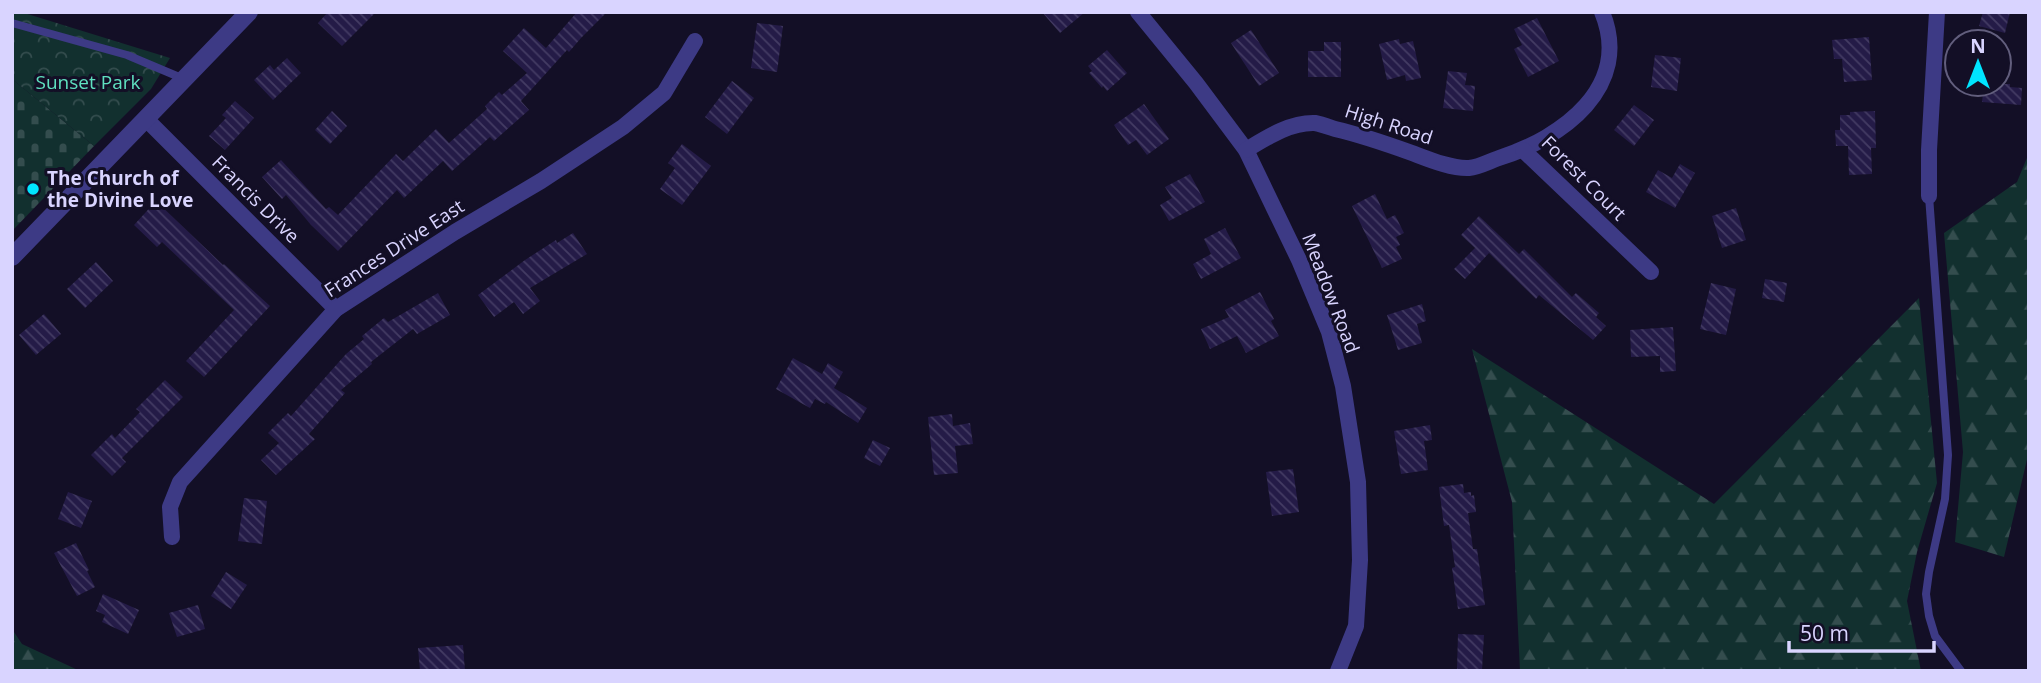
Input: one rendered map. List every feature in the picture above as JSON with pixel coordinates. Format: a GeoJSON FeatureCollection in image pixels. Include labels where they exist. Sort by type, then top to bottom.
{"type":"FeatureCollection","features":[{"type":"Feature","properties":{"kind":"street"},"geometry":{"type":"LineString","coordinates":[[12,257],[249,12]]}},
{"type":"Feature","properties":{"kind":"street","name":"Meadow Road"},"geometry":{"type":"LineString","coordinates":[[1138,12],[1246,150],[1299,260],[1329,332],[1343,386],[1358,482],[1360,560],[1356,625],[1338,671]]}},
{"type":"Feature","properties":{"kind":"street","name":"Forest Court"},"geometry":{"type":"LineString","coordinates":[[1602,12],[1609,29],[1608,67],[1593,99],[1555,134],[1522,150],[1651,272]]}},
{"type":"Feature","properties":{"kind":"street"},"geometry":{"type":"LineString","coordinates":[[1930,196],[1928,150],[1937,12]]}},
{"type":"Feature","properties":{"kind":"street","name":"Frances Drive East"},"geometry":{"type":"LineString","coordinates":[[172,537],[170,507],[180,482],[336,309],[623,127],[664,93],[695,41]]}},
{"type":"Feature","properties":{"kind":"street","name":"Francis Drive"},"geometry":{"type":"LineString","coordinates":[[146,119],[336,309]]}},
{"type":"Feature","properties":{"kind":"street","name":"High Road"},"geometry":{"type":"LineString","coordinates":[[1246,150],[1281,130],[1314,123],[1359,135],[1440,163],[1469,168],[1522,150]]}},
{"type":"Feature","properties":{"kind":"lane"},"geometry":{"type":"LineString","coordinates":[[12,23],[127,55],[184,79]]}},
{"type":"Feature","properties":{"kind":"lane"},"geometry":{"type":"LineString","coordinates":[[1930,196],[1948,455],[1945,499],[1928,572],[1926,594],[1928,616],[1935,636],[1961,671]]}},
{"type":"Feature","properties":{"kind":"green space","name":"Sunset Park"},"geometry":{"type":"Polygon","coordinates":[[[12,12],[21,12],[170,58],[151,89],[94,146],[12,79],[12,12]]]}},
{"type":"Feature","properties":{"kind":"green space","name":"The Church of the Divine Love"},"geometry":{"type":"Polygon","coordinates":[[[12,79],[94,146],[12,231],[12,79]]]}},
{"type":"Feature","properties":{"kind":"green space"},"geometry":{"type":"Polygon","coordinates":[[[2029,153],[2029,451],[2004,557],[1955,542],[1963,452],[1944,233],[2017,182],[2029,153]]]}},
{"type":"Feature","properties":{"kind":"green space"},"geometry":{"type":"Polygon","coordinates":[[[1919,298],[1937,483],[1917,552],[1907,601],[1921,671],[1520,671],[1512,502],[1472,349],[1714,504],[1919,298]]]}},
{"type":"Feature","properties":{"kind":"green space"},"geometry":{"type":"Polygon","coordinates":[[[12,629],[22,644],[80,671],[12,671],[12,629]]]}},
{"type":"Feature","properties":{"kind":"building"},"geometry":{"type":"Polygon","coordinates":[[[328,12],[376,12],[342,46],[318,23],[328,12]]]}},
{"type":"Feature","properties":{"kind":"building"},"geometry":{"type":"Polygon","coordinates":[[[577,12],[607,12],[569,52],[567,50],[521,101],[529,110],[494,141],[490,137],[452,171],[443,161],[404,198],[397,190],[338,251],[286,195],[282,199],[262,177],[281,160],[326,209],[329,207],[338,215],[396,154],[403,161],[436,129],[449,143],[487,109],[485,106],[499,92],[502,95],[527,73],[503,51],[524,28],[546,48],[577,12]]]}},
{"type":"Feature","properties":{"kind":"building"},"geometry":{"type":"Polygon","coordinates":[[[1042,12],[1085,12],[1060,33],[1042,12]]]}},
{"type":"Feature","properties":{"kind":"building"},"geometry":{"type":"Polygon","coordinates":[[[1983,12],[2010,12],[2006,28],[1979,26],[1983,12]]]}},
{"type":"Feature","properties":{"kind":"building"},"geometry":{"type":"Polygon","coordinates":[[[1537,18],[1559,61],[1528,77],[1514,49],[1522,45],[1514,29],[1537,18]]]}},
{"type":"Feature","properties":{"kind":"building"},"geometry":{"type":"Polygon","coordinates":[[[757,23],[783,26],[777,72],[751,68],[757,23]]]}},
{"type":"Feature","properties":{"kind":"building"},"geometry":{"type":"Polygon","coordinates":[[[1251,30],[1279,73],[1259,86],[1231,43],[1251,30]]]}},
{"type":"Feature","properties":{"kind":"building"},"geometry":{"type":"Polygon","coordinates":[[[1869,37],[1872,80],[1844,82],[1842,59],[1834,59],[1832,40],[1869,37]]]}},
{"type":"Feature","properties":{"kind":"building"},"geometry":{"type":"Polygon","coordinates":[[[1399,39],[1400,44],[1413,41],[1421,78],[1406,81],[1405,75],[1387,80],[1379,44],[1399,39]]]}},
{"type":"Feature","properties":{"kind":"building"},"geometry":{"type":"Polygon","coordinates":[[[1324,42],[1341,42],[1341,77],[1308,77],[1308,51],[1324,51],[1324,42]]]}},
{"type":"Feature","properties":{"kind":"building"},"geometry":{"type":"Polygon","coordinates":[[[1107,50],[1127,73],[1107,91],[1089,73],[1092,71],[1088,66],[1107,50]]]}},
{"type":"Feature","properties":{"kind":"building"},"geometry":{"type":"Polygon","coordinates":[[[1655,55],[1681,58],[1677,91],[1651,87],[1655,55]]]}},
{"type":"Feature","properties":{"kind":"building"},"geometry":{"type":"Polygon","coordinates":[[[287,58],[301,73],[273,100],[254,80],[270,65],[274,70],[287,58]]]}},
{"type":"Feature","properties":{"kind":"building"},"geometry":{"type":"Polygon","coordinates":[[[1448,71],[1467,73],[1465,85],[1475,86],[1473,111],[1443,108],[1448,71]]]}},
{"type":"Feature","properties":{"kind":"building"},"geometry":{"type":"Polygon","coordinates":[[[732,81],[754,98],[727,134],[705,117],[732,81]]]}},
{"type":"Feature","properties":{"kind":"building"},"geometry":{"type":"Polygon","coordinates":[[[2013,87],[2022,88],[2021,105],[1982,102],[1982,98],[2013,98],[2013,87]]]}},
{"type":"Feature","properties":{"kind":"building"},"geometry":{"type":"Polygon","coordinates":[[[235,101],[254,118],[225,150],[209,136],[226,118],[222,115],[235,101]]]}},
{"type":"Feature","properties":{"kind":"building"},"geometry":{"type":"Polygon","coordinates":[[[1144,104],[1169,139],[1147,155],[1136,140],[1128,145],[1114,125],[1144,104]]]}},
{"type":"Feature","properties":{"kind":"building"},"geometry":{"type":"Polygon","coordinates":[[[1634,105],[1654,120],[1634,146],[1614,130],[1634,105]]]}},
{"type":"Feature","properties":{"kind":"building"},"geometry":{"type":"Polygon","coordinates":[[[332,111],[347,126],[330,144],[315,130],[332,111]]]}},
{"type":"Feature","properties":{"kind":"building"},"geometry":{"type":"Polygon","coordinates":[[[1875,111],[1876,148],[1871,148],[1872,174],[1849,175],[1848,146],[1836,146],[1835,130],[1840,130],[1840,115],[1875,111]]]}},
{"type":"Feature","properties":{"kind":"building"},"geometry":{"type":"Polygon","coordinates":[[[682,144],[711,166],[682,205],[660,189],[675,168],[668,163],[682,144]]]}},
{"type":"Feature","properties":{"kind":"building"},"geometry":{"type":"Polygon","coordinates":[[[1680,164],[1695,173],[1675,208],[1646,192],[1658,170],[1672,178],[1680,164]]]}},
{"type":"Feature","properties":{"kind":"building"},"geometry":{"type":"Polygon","coordinates":[[[1190,174],[1205,202],[1169,221],[1160,205],[1172,198],[1165,187],[1190,174]]]}},
{"type":"Feature","properties":{"kind":"building"},"geometry":{"type":"Polygon","coordinates":[[[1375,194],[1387,219],[1395,215],[1404,233],[1396,237],[1400,245],[1396,247],[1402,259],[1382,268],[1352,206],[1375,194]]]}},
{"type":"Feature","properties":{"kind":"building"},"geometry":{"type":"Polygon","coordinates":[[[156,201],[270,306],[204,377],[186,361],[234,310],[162,242],[157,247],[134,225],[156,201]]]}},
{"type":"Feature","properties":{"kind":"building"},"geometry":{"type":"Polygon","coordinates":[[[1736,208],[1746,240],[1722,248],[1712,216],[1736,208]]]}},
{"type":"Feature","properties":{"kind":"building"},"geometry":{"type":"Polygon","coordinates":[[[1479,216],[1519,254],[1524,249],[1572,297],[1576,293],[1599,313],[1596,317],[1606,326],[1593,340],[1539,295],[1536,299],[1489,253],[1465,279],[1454,269],[1475,248],[1461,235],[1479,216]]]}},
{"type":"Feature","properties":{"kind":"building"},"geometry":{"type":"Polygon","coordinates":[[[1225,228],[1241,258],[1201,279],[1193,264],[1211,254],[1204,239],[1225,228]]]}},
{"type":"Feature","properties":{"kind":"building"},"geometry":{"type":"Polygon","coordinates":[[[573,233],[587,254],[530,288],[540,301],[523,314],[514,302],[494,317],[478,295],[525,260],[556,240],[557,243],[573,233]]]}},
{"type":"Feature","properties":{"kind":"building"},"geometry":{"type":"Polygon","coordinates":[[[96,262],[113,281],[85,308],[67,289],[96,262]]]}},
{"type":"Feature","properties":{"kind":"building"},"geometry":{"type":"Polygon","coordinates":[[[1765,279],[1787,283],[1784,302],[1762,298],[1765,279]]]}},
{"type":"Feature","properties":{"kind":"building"},"geometry":{"type":"Polygon","coordinates":[[[1711,283],[1736,289],[1726,335],[1700,329],[1711,283]]]}},
{"type":"Feature","properties":{"kind":"building"},"geometry":{"type":"Polygon","coordinates":[[[1260,292],[1274,319],[1271,321],[1279,336],[1246,353],[1237,336],[1210,349],[1201,329],[1229,317],[1225,310],[1260,292]]]}},
{"type":"Feature","properties":{"kind":"building"},"geometry":{"type":"Polygon","coordinates":[[[438,293],[450,315],[417,334],[413,329],[371,362],[372,364],[341,390],[345,393],[309,434],[315,439],[276,475],[261,460],[279,443],[268,433],[288,413],[291,416],[346,354],[364,339],[362,336],[384,318],[388,322],[438,293]]]}},
{"type":"Feature","properties":{"kind":"building"},"geometry":{"type":"Polygon","coordinates":[[[1422,304],[1426,321],[1417,324],[1422,343],[1398,350],[1387,315],[1422,304]]]}},
{"type":"Feature","properties":{"kind":"building"},"geometry":{"type":"Polygon","coordinates":[[[44,314],[61,334],[36,355],[19,335],[44,314]]]}},
{"type":"Feature","properties":{"kind":"building"},"geometry":{"type":"Polygon","coordinates":[[[1673,327],[1676,371],[1660,372],[1660,356],[1631,357],[1630,330],[1673,327]]]}},
{"type":"Feature","properties":{"kind":"building"},"geometry":{"type":"Polygon","coordinates":[[[793,358],[822,374],[828,363],[843,372],[834,388],[867,408],[858,423],[826,402],[825,404],[815,399],[810,408],[776,389],[793,358]]]}},
{"type":"Feature","properties":{"kind":"building"},"geometry":{"type":"Polygon","coordinates":[[[165,380],[183,397],[122,458],[126,462],[112,476],[91,455],[112,434],[115,438],[140,412],[136,409],[165,380]]]}},
{"type":"Feature","properties":{"kind":"building"},"geometry":{"type":"Polygon","coordinates":[[[952,414],[953,426],[970,423],[973,444],[955,446],[958,473],[934,475],[928,417],[952,414]]]}},
{"type":"Feature","properties":{"kind":"building"},"geometry":{"type":"Polygon","coordinates":[[[1430,425],[1432,440],[1424,441],[1428,470],[1401,474],[1394,431],[1430,425]]]}},
{"type":"Feature","properties":{"kind":"building"},"geometry":{"type":"Polygon","coordinates":[[[873,440],[890,448],[880,466],[864,458],[873,440]]]}},
{"type":"Feature","properties":{"kind":"building"},"geometry":{"type":"Polygon","coordinates":[[[1293,469],[1299,512],[1272,516],[1266,472],[1293,469]]]}},
{"type":"Feature","properties":{"kind":"building"},"geometry":{"type":"Polygon","coordinates":[[[1463,484],[1464,493],[1471,492],[1471,496],[1474,495],[1476,512],[1468,513],[1473,549],[1477,549],[1485,605],[1458,609],[1449,525],[1444,526],[1439,487],[1463,484]]]}},
{"type":"Feature","properties":{"kind":"building"},"geometry":{"type":"Polygon","coordinates":[[[68,492],[92,501],[81,528],[58,519],[68,492]]]}},
{"type":"Feature","properties":{"kind":"building"},"geometry":{"type":"Polygon","coordinates":[[[244,498],[267,501],[262,544],[238,541],[244,498]]]}},
{"type":"Feature","properties":{"kind":"building"},"geometry":{"type":"Polygon","coordinates":[[[76,543],[95,587],[77,596],[54,553],[76,543]]]}},
{"type":"Feature","properties":{"kind":"building"},"geometry":{"type":"Polygon","coordinates":[[[226,572],[247,585],[231,609],[211,596],[226,572]]]}},
{"type":"Feature","properties":{"kind":"building"},"geometry":{"type":"Polygon","coordinates":[[[103,594],[139,610],[128,634],[102,622],[105,615],[96,611],[103,594]]]}},
{"type":"Feature","properties":{"kind":"building"},"geometry":{"type":"Polygon","coordinates":[[[198,605],[205,629],[177,637],[169,613],[198,605]]]}},
{"type":"Feature","properties":{"kind":"building"},"geometry":{"type":"Polygon","coordinates":[[[1458,634],[1484,635],[1482,670],[1457,669],[1458,634]]]}},
{"type":"Feature","properties":{"kind":"building"},"geometry":{"type":"Polygon","coordinates":[[[463,645],[465,671],[420,671],[418,648],[463,645]]]}},
{"type":"Feature","properties":{"kind":"place","name":"The Church of the Divine Love"},"geometry":{"type":"Point","coordinates":[33,189]}}]}
